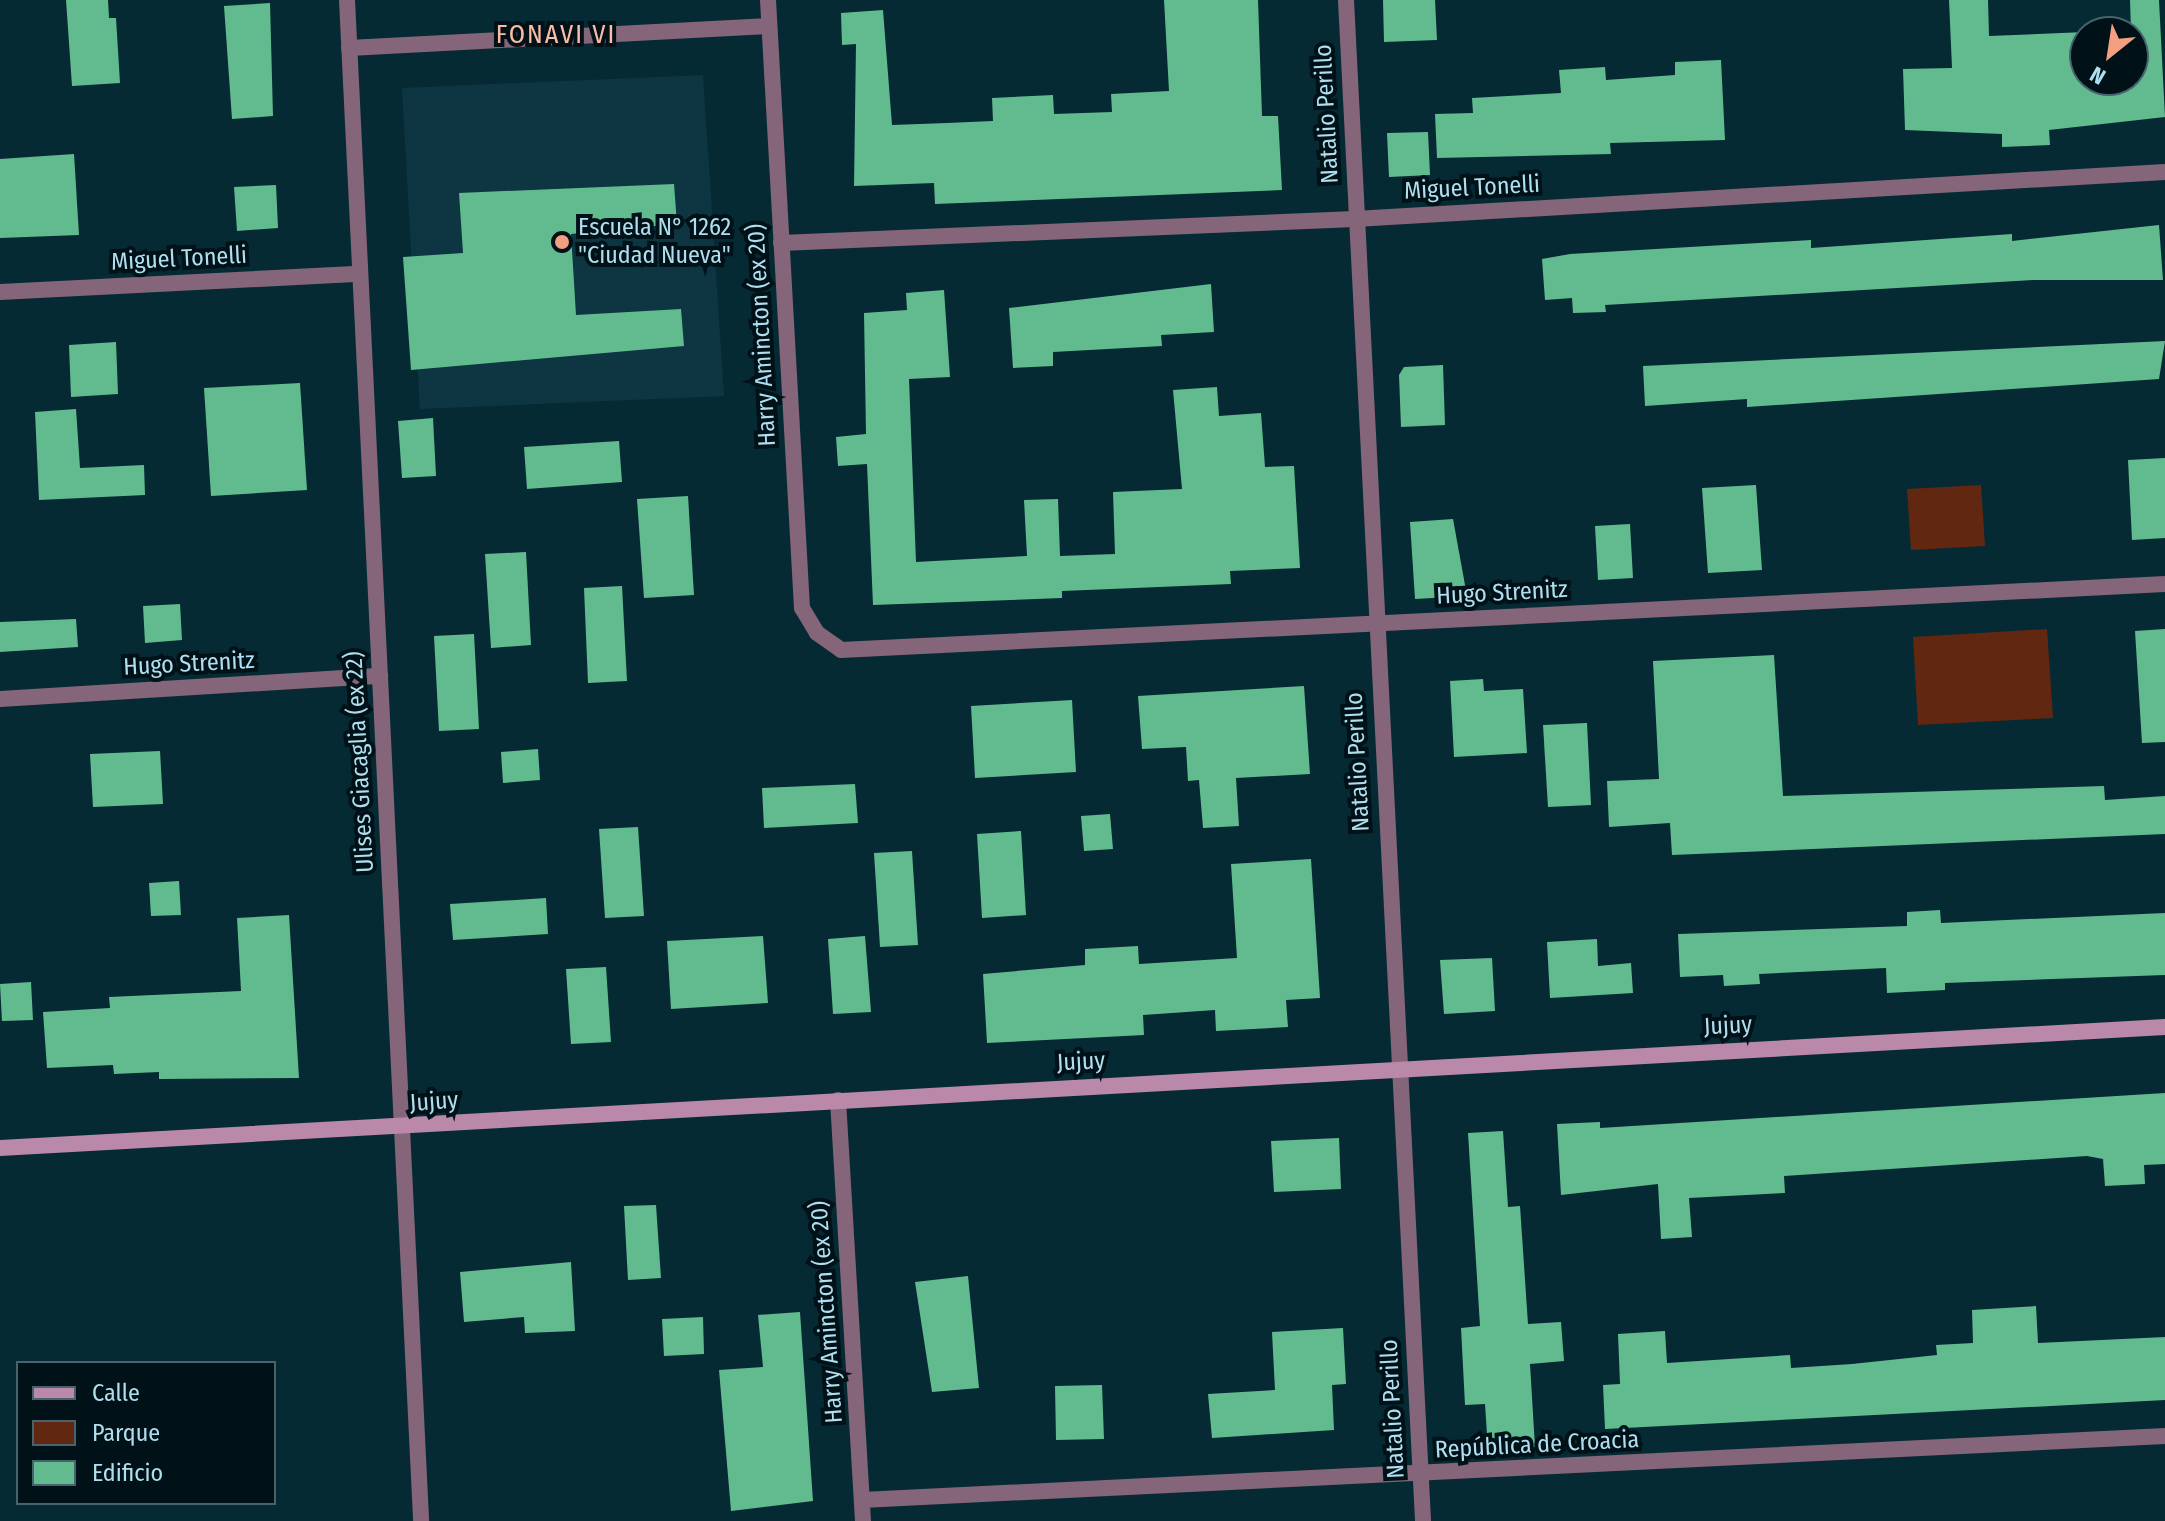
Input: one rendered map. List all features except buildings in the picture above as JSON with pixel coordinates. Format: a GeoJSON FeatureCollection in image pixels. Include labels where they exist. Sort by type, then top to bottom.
{"type":"FeatureCollection","features":[{"type":"Feature","properties":{"kind":"main road","name":"Jujuy"},"geometry":{"type":"LineString","coordinates":[[0,1148],[402,1129],[1399,1067],[2165,1027]]}},
{"type":"Feature","properties":{"kind":"street","name":"Ulises Giacaglia (ex 22)"},"geometry":{"type":"LineString","coordinates":[[347,0],[421,1521]]}},
{"type":"Feature","properties":{"kind":"street","name":"Harry Amincton (ex 20)"},"geometry":{"type":"LineString","coordinates":[[768,0],[802,608],[817,633],[841,650]]}},
{"type":"Feature","properties":{"kind":"street","name":"Natalio Perillo"},"geometry":{"type":"LineString","coordinates":[[1346,0],[1374,623],[1423,1521]]}},
{"type":"Feature","properties":{"kind":"street"},"geometry":{"type":"LineString","coordinates":[[349,48],[768,26]]}},
{"type":"Feature","properties":{"kind":"street","name":"Miguel Tonelli"},"geometry":{"type":"LineString","coordinates":[[781,243],[1355,219],[2165,172]]}},
{"type":"Feature","properties":{"kind":"street","name":"Miguel Tonelli"},"geometry":{"type":"LineString","coordinates":[[0,292],[360,274]]}},
{"type":"Feature","properties":{"kind":"street","name":"Hugo Strenitz"},"geometry":{"type":"LineString","coordinates":[[841,650],[2165,584]]}},
{"type":"Feature","properties":{"kind":"street","name":"Hugo Strenitz"},"geometry":{"type":"LineString","coordinates":[[0,699],[380,676]]}},
{"type":"Feature","properties":{"kind":"street","name":"Harry Amincton (ex 20)"},"geometry":{"type":"LineString","coordinates":[[838,1100],[863,1521]]}},
{"type":"Feature","properties":{"kind":"street","name":"República de Croacia"},"geometry":{"type":"LineString","coordinates":[[862,1500],[1420,1475],[2165,1436]]}},
{"type":"Feature","properties":{"kind":"shaded area","name":"Escuela N° 1262 \"Ciudad Nueva\""},"geometry":{"type":"Polygon","coordinates":[[[703,75],[724,396],[420,409],[402,88],[703,75]]]}},
{"type":"Feature","properties":{"kind":"green space"},"geometry":{"type":"Polygon","coordinates":[[[1981,485],[1985,546],[1911,550],[1907,489],[1981,485]]]}},
{"type":"Feature","properties":{"kind":"green space"},"geometry":{"type":"Polygon","coordinates":[[[2047,629],[2053,718],[1918,725],[1913,637],[2047,629]]]}},
{"type":"Feature","properties":{"kind":"place","name":"Escuela N° 1262 \"Ciudad Nueva\""},"geometry":{"type":"Point","coordinates":[562,242]}},
{"type":"Feature","properties":{"kind":"district","name":"FONAVI VI"},"geometry":{"type":"Point","coordinates":[556,35]}}]}
